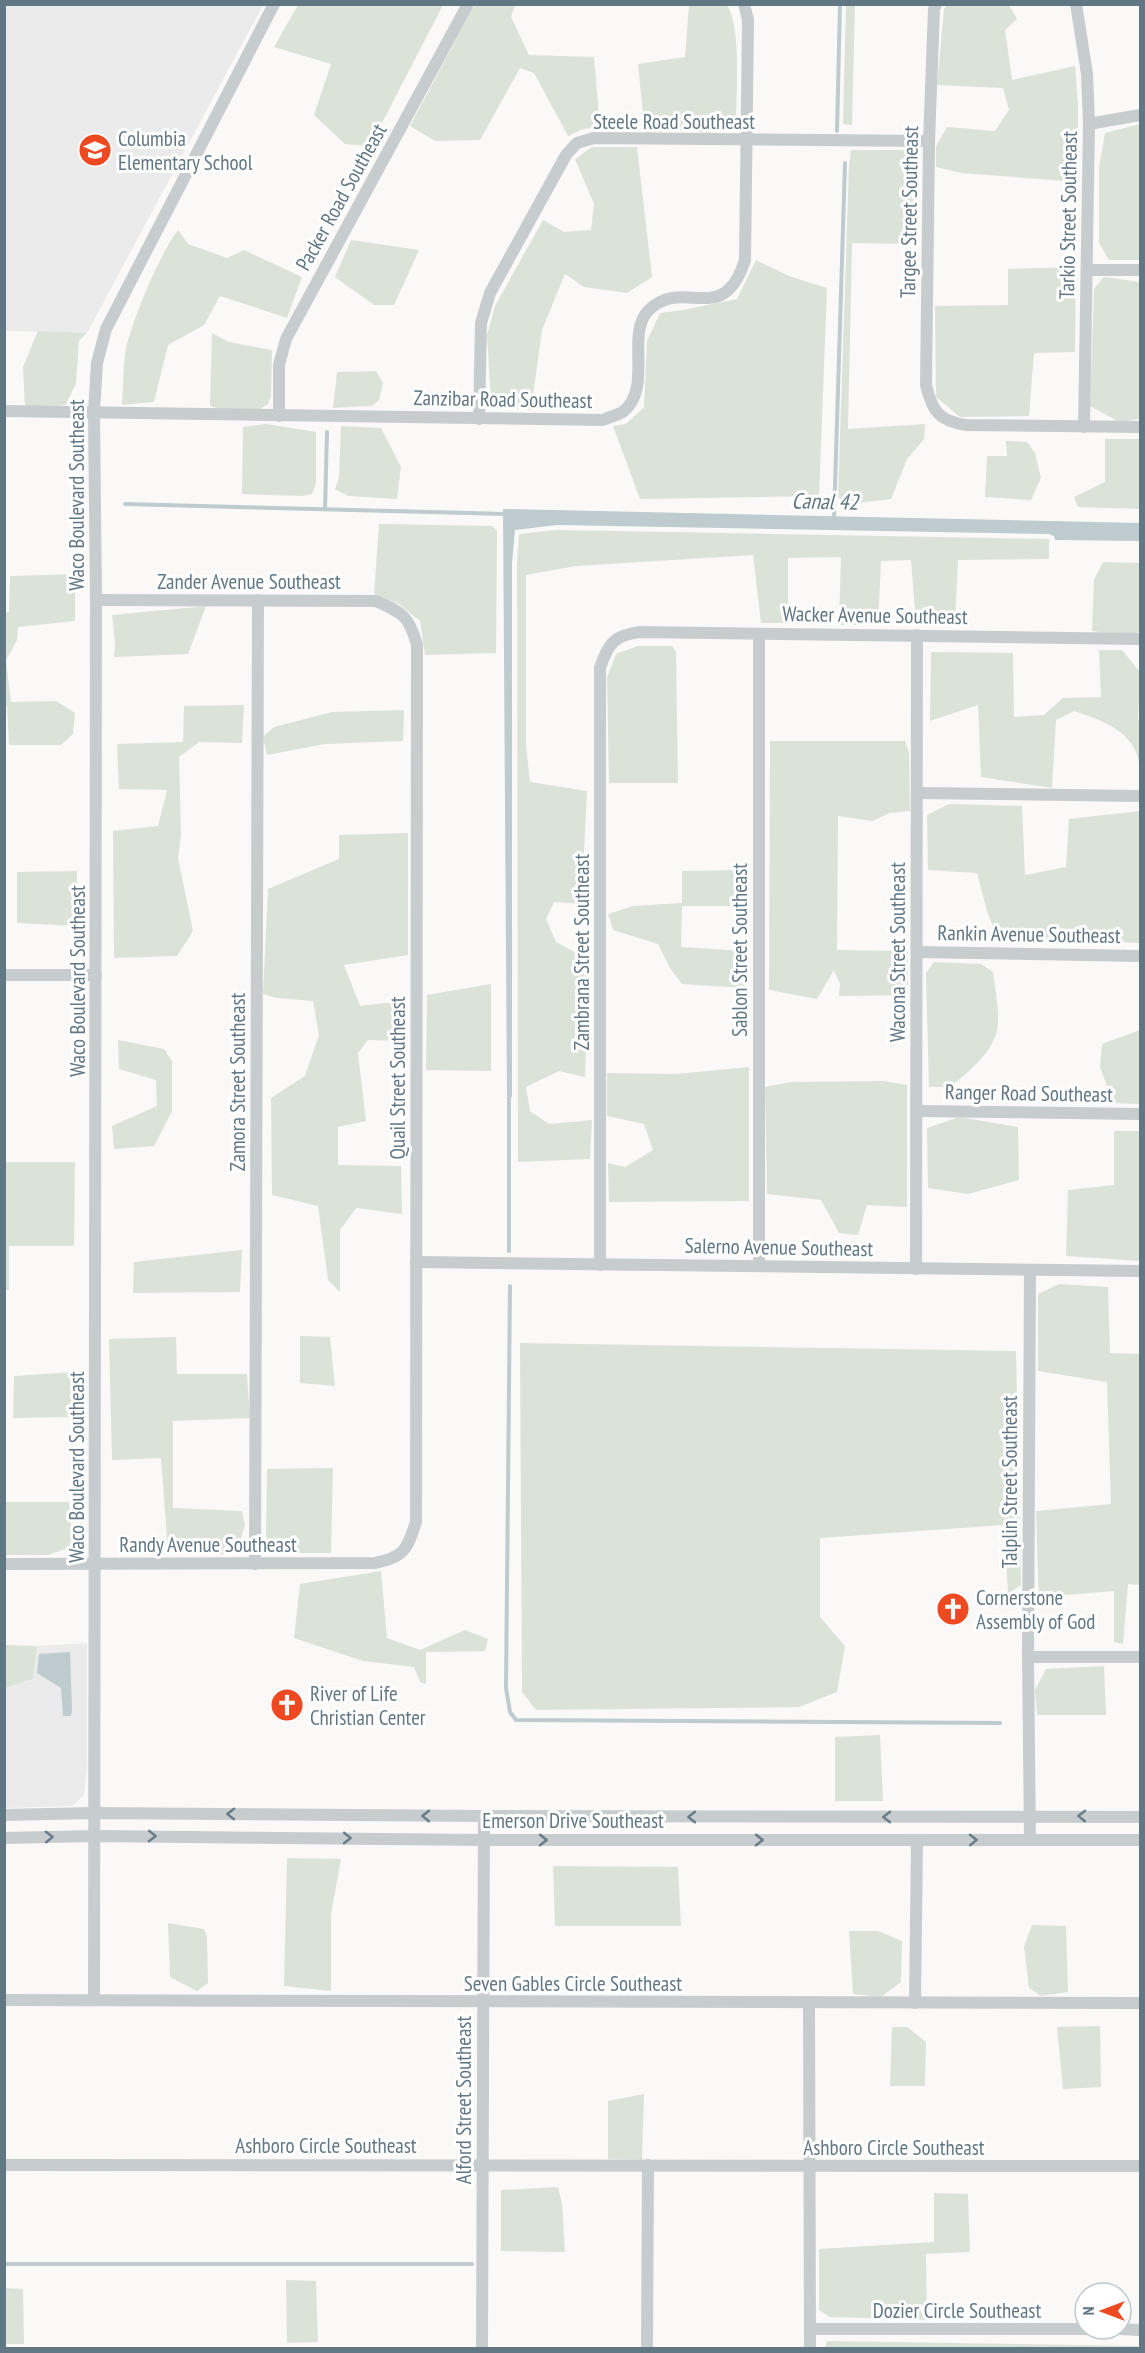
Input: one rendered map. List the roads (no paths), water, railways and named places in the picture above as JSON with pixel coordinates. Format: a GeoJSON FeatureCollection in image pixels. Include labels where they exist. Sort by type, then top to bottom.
{"type":"FeatureCollection","features":[{"type":"Feature","properties":{"kind":"street","name":"Waco Boulevard Southeast"},"geometry":{"type":"LineString","coordinates":[[94,1999],[96,600],[94,412],[97,363],[106,329],[274,4]]}},
{"type":"Feature","properties":{"kind":"street","name":"Packer Road Southeast"},"geometry":{"type":"LineString","coordinates":[[279,416],[279,365],[286,339],[468,4]]}},
{"type":"Feature","properties":{"kind":"street","name":"Zanzibar Road Southeast"},"geometry":{"type":"LineString","coordinates":[[4,411],[603,420],[624,411],[633,398],[638,383],[640,330],[648,311],[663,301],[675,298],[711,298],[730,291],[739,279],[745,260],[748,20],[744,4]]}},
{"type":"Feature","properties":{"kind":"street","name":"Targee Street Southeast"},"geometry":{"type":"LineString","coordinates":[[936,4],[929,141],[926,385],[930,402],[940,416],[950,423],[1084,427]]}},
{"type":"Feature","properties":{"kind":"street","name":"Tarkio Street Southeast"},"geometry":{"type":"LineString","coordinates":[[1076,4],[1088,74],[1089,124],[1084,427]]}},
{"type":"Feature","properties":{"kind":"street"},"geometry":{"type":"LineString","coordinates":[[1089,124],[1140,115]]}},
{"type":"Feature","properties":{"kind":"street","name":"Steele Road Southeast"},"geometry":{"type":"LineString","coordinates":[[479,419],[481,322],[490,293],[566,155],[577,143],[594,138],[929,141]]}},
{"type":"Feature","properties":{"kind":"street"},"geometry":{"type":"LineString","coordinates":[[1087,270],[1140,270]]}},
{"type":"Feature","properties":{"kind":"street"},"geometry":{"type":"LineString","coordinates":[[1084,427],[1140,428]]}},
{"type":"Feature","properties":{"kind":"street","name":"Zander Avenue Southeast"},"geometry":{"type":"LineString","coordinates":[[96,600],[376,602],[400,612]]}},
{"type":"Feature","properties":{"kind":"street","name":"Zamora Street Southeast"},"geometry":{"type":"LineString","coordinates":[[255,1564],[258,600]]}},
{"type":"Feature","properties":{"kind":"street","name":"Quail Street Southeast"},"geometry":{"type":"LineString","coordinates":[[400,612],[412,626],[417,645],[416,1522],[408,1547]]}},
{"type":"Feature","properties":{"kind":"street","name":"Wacker Avenue Southeast"},"geometry":{"type":"LineString","coordinates":[[612,642],[624,634],[640,632],[1140,639]]}},
{"type":"Feature","properties":{"kind":"street","name":"Sablon Street Southeast"},"geometry":{"type":"LineString","coordinates":[[759,634],[759,1266]]}},
{"type":"Feature","properties":{"kind":"street","name":"Wacona Street Southeast"},"geometry":{"type":"LineString","coordinates":[[916,1269],[917,635]]}},
{"type":"Feature","properties":{"kind":"street","name":"Zambrana Street Southeast"},"geometry":{"type":"LineString","coordinates":[[600,1265],[600,668],[612,642]]}},
{"type":"Feature","properties":{"kind":"street"},"geometry":{"type":"LineString","coordinates":[[917,793],[1140,796]]}},
{"type":"Feature","properties":{"kind":"street","name":"Rankin Avenue Southeast"},"geometry":{"type":"LineString","coordinates":[[917,951],[1140,956]]}},
{"type":"Feature","properties":{"kind":"street"},"geometry":{"type":"LineString","coordinates":[[4,975],[96,975]]}},
{"type":"Feature","properties":{"kind":"street","name":"Ranger Road Southeast"},"geometry":{"type":"LineString","coordinates":[[917,1111],[1140,1114]]}},
{"type":"Feature","properties":{"kind":"street","name":"Salerno Avenue Southeast"},"geometry":{"type":"LineString","coordinates":[[416,1262],[1140,1271]]}},
{"type":"Feature","properties":{"kind":"street","name":"Talplin Street Southeast"},"geometry":{"type":"LineString","coordinates":[[1030,1270],[1028,1657],[1030,1839]]}},
{"type":"Feature","properties":{"kind":"street","name":"Randy Avenue Southeast"},"geometry":{"type":"LineString","coordinates":[[4,1563],[375,1563],[393,1559],[408,1547]]}},
{"type":"Feature","properties":{"kind":"street"},"geometry":{"type":"LineString","coordinates":[[1028,1657],[1140,1657]]}},
{"type":"Feature","properties":{"kind":"street","name":"Emerson Drive Southeast"},"geometry":{"type":"LineString","coordinates":[[4,1815],[93,1813],[1140,1817]]}},
{"type":"Feature","properties":{"kind":"street","name":"Alford Street Southeast"},"geometry":{"type":"LineString","coordinates":[[482,2349],[484,1816]]}},
{"type":"Feature","properties":{"kind":"street","name":"Emerson Drive Southeast"},"geometry":{"type":"LineString","coordinates":[[4,1838],[94,1836],[484,1840],[1140,1840]]}},
{"type":"Feature","properties":{"kind":"street"},"geometry":{"type":"LineString","coordinates":[[915,2003],[917,1841]]}},
{"type":"Feature","properties":{"kind":"street","name":"Seven Gables Circle Southeast"},"geometry":{"type":"LineString","coordinates":[[4,2000],[1140,2003]]}},
{"type":"Feature","properties":{"kind":"street"},"geometry":{"type":"LineString","coordinates":[[809,2003],[810,2349]]}},
{"type":"Feature","properties":{"kind":"street","name":"Ashboro Circle Southeast"},"geometry":{"type":"LineString","coordinates":[[4,2165],[1140,2166]]}},
{"type":"Feature","properties":{"kind":"street"},"geometry":{"type":"LineString","coordinates":[[647,2349],[648,2165]]}},
{"type":"Feature","properties":{"kind":"street","name":"Dozier Circle Southeast"},"geometry":{"type":"LineString","coordinates":[[810,2329],[1073,2329]]}},
{"type":"Feature","properties":{"kind":"waterway"},"geometry":{"type":"LineString","coordinates":[[837,131],[840,4]]}},
{"type":"Feature","properties":{"kind":"waterway","name":"Canal 42"},"geometry":{"type":"LineString","coordinates":[[834,519],[845,163]]}},
{"type":"Feature","properties":{"kind":"waterway"},"geometry":{"type":"LineString","coordinates":[[325,509],[327,432]]}},
{"type":"Feature","properties":{"kind":"waterway"},"geometry":{"type":"LineString","coordinates":[[125,504],[507,514]]}},
{"type":"Feature","properties":{"kind":"waterway"},"geometry":{"type":"LineString","coordinates":[[509,1093],[509,1251]]}},
{"type":"Feature","properties":{"kind":"waterway"},"geometry":{"type":"LineString","coordinates":[[510,1286],[506,1688],[510,1712],[516,1720],[1000,1723]]}},
{"type":"Feature","properties":{"kind":"waterway"},"geometry":{"type":"LineString","coordinates":[[4,2264],[472,2264]]}},
{"type":"Feature","properties":{"kind":"place","name":"Columbia Elementary School"},"geometry":{"type":"Point","coordinates":[95,150]}},
{"type":"Feature","properties":{"kind":"place","name":"Cornerstone Assembly of God"},"geometry":{"type":"Point","coordinates":[953,1609]}},
{"type":"Feature","properties":{"kind":"place","name":"River of Life Christian Center"},"geometry":{"type":"Point","coordinates":[287,1705]}}]}
